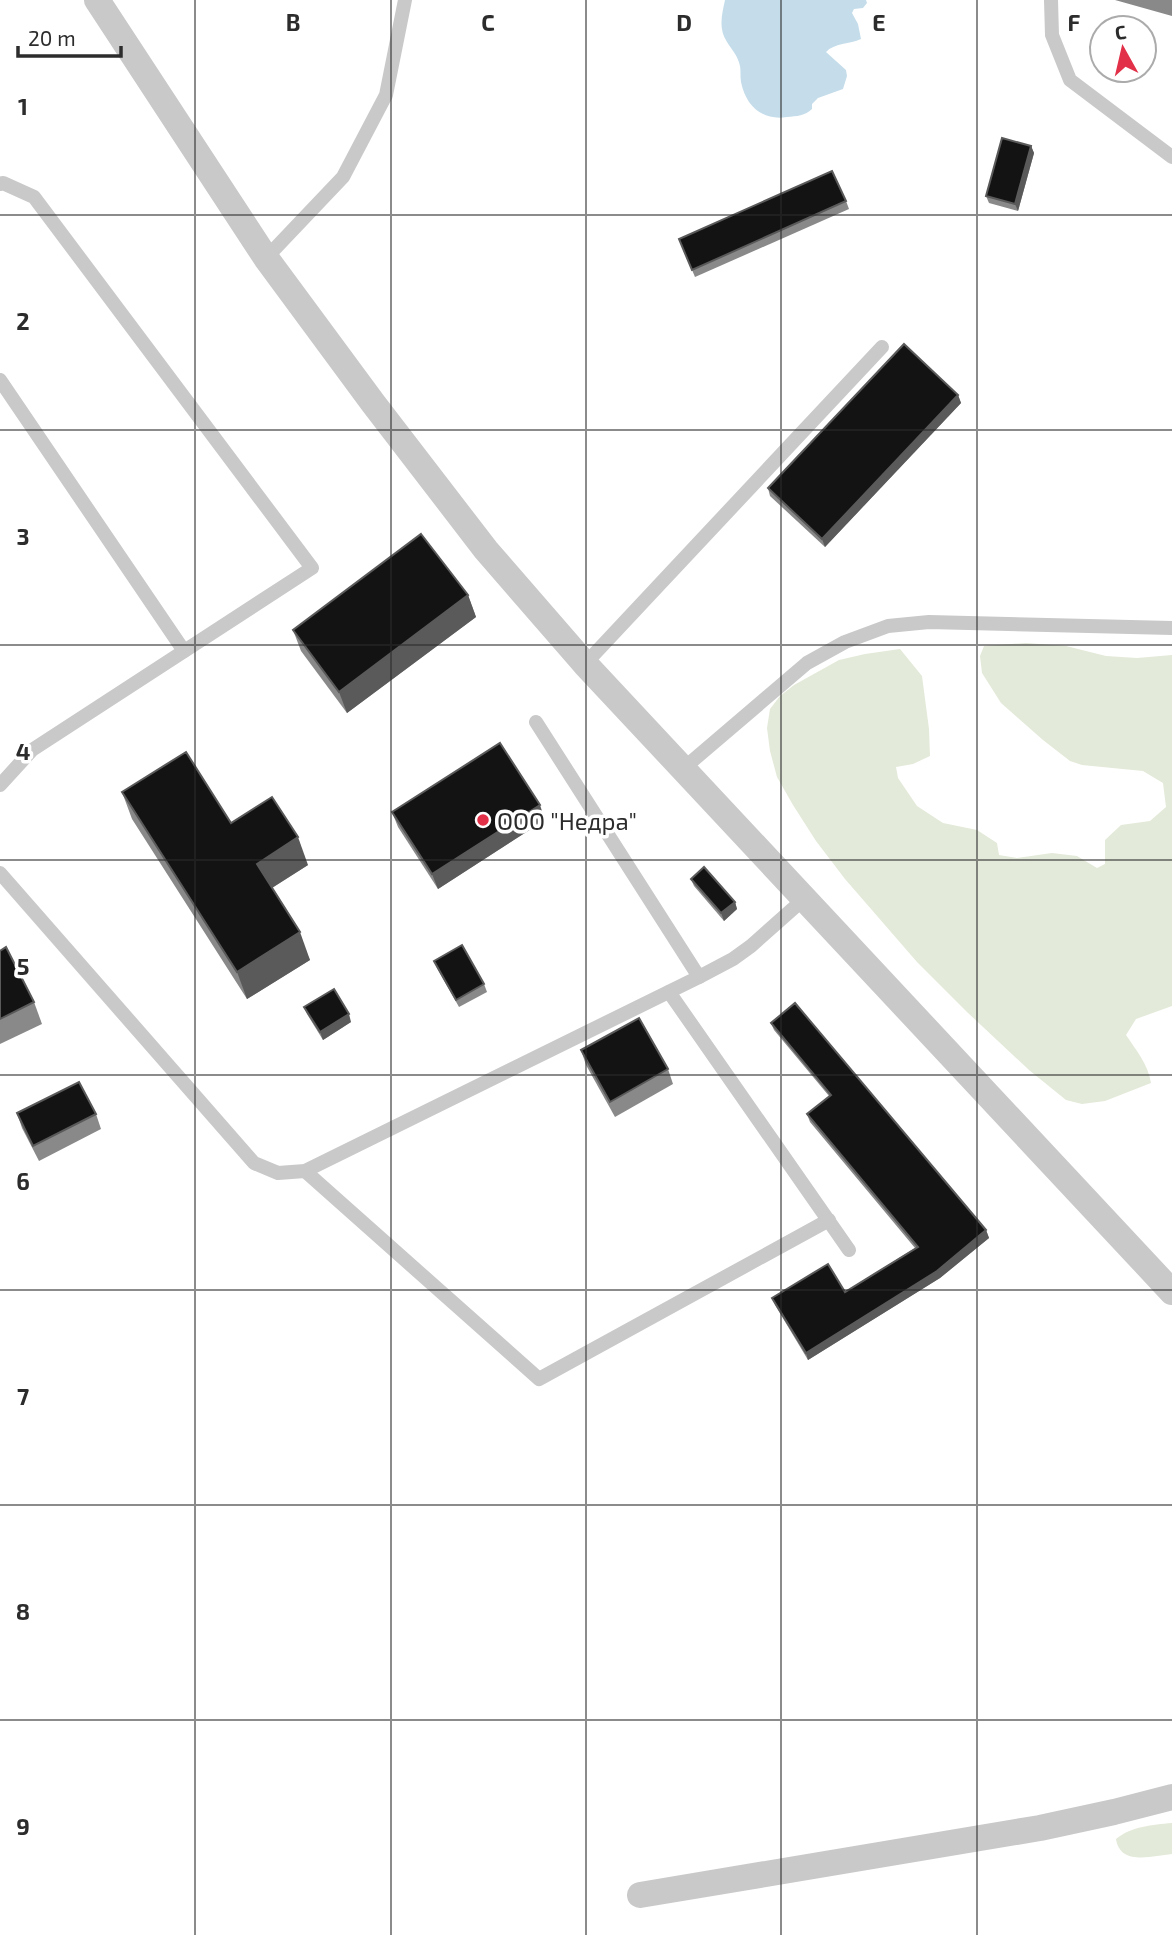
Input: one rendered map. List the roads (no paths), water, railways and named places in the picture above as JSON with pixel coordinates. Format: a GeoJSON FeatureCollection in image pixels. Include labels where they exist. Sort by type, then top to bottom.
{"type":"FeatureCollection","features":[{"type":"Feature","properties":{"kind":"street"},"geometry":{"type":"LineString","coordinates":[[97,0],[266,258],[486,550],[585,664],[1172,1292]]}},
{"type":"Feature","properties":{"kind":"street"},"geometry":{"type":"LineString","coordinates":[[640,1895],[1040,1828],[1172,1797]]}},
{"type":"Feature","properties":{"kind":"lane"},"geometry":{"type":"LineString","coordinates":[[266,258],[342,177],[386,95],[405,0]]}},
{"type":"Feature","properties":{"kind":"lane"},"geometry":{"type":"LineString","coordinates":[[1051,0],[1052,35],[1070,80],[1172,157]]}},
{"type":"Feature","properties":{"kind":"lane"},"geometry":{"type":"LineString","coordinates":[[0,184],[34,197],[312,568],[32,750],[0,785]]}},
{"type":"Feature","properties":{"kind":"lane"},"geometry":{"type":"LineString","coordinates":[[585,664],[882,347]]}},
{"type":"Feature","properties":{"kind":"lane"},"geometry":{"type":"LineString","coordinates":[[0,380],[184,651]]}},
{"type":"Feature","properties":{"kind":"lane"},"geometry":{"type":"LineString","coordinates":[[684,768],[807,663],[845,642],[888,626],[929,622],[1172,628]]}},
{"type":"Feature","properties":{"kind":"lane"},"geometry":{"type":"LineString","coordinates":[[536,722],[699,977]]}},
{"type":"Feature","properties":{"kind":"lane"},"geometry":{"type":"LineString","coordinates":[[0,873],[254,1163],[278,1173],[305,1171],[699,977],[751,946],[805,898]]}},
{"type":"Feature","properties":{"kind":"lane"},"geometry":{"type":"LineString","coordinates":[[670,992],[849,1250]]}},
{"type":"Feature","properties":{"kind":"lane"},"geometry":{"type":"LineString","coordinates":[[305,1171],[539,1379],[829,1220]]}},
{"type":"Feature","properties":{"kind":"water"},"geometry":{"type":"Polygon","coordinates":[[[725,0],[866,0],[863,8],[854,9],[852,13],[861,39],[833,47],[826,52],[846,70],[843,89],[818,98],[812,104],[812,109],[801,115],[778,118],[757,110],[743,91],[739,62],[722,32],[725,0]]]}},
{"type":"Feature","properties":{"kind":"place","name":"ООО \"Недра\""},"geometry":{"type":"Point","coordinates":[483,820]}}]}
